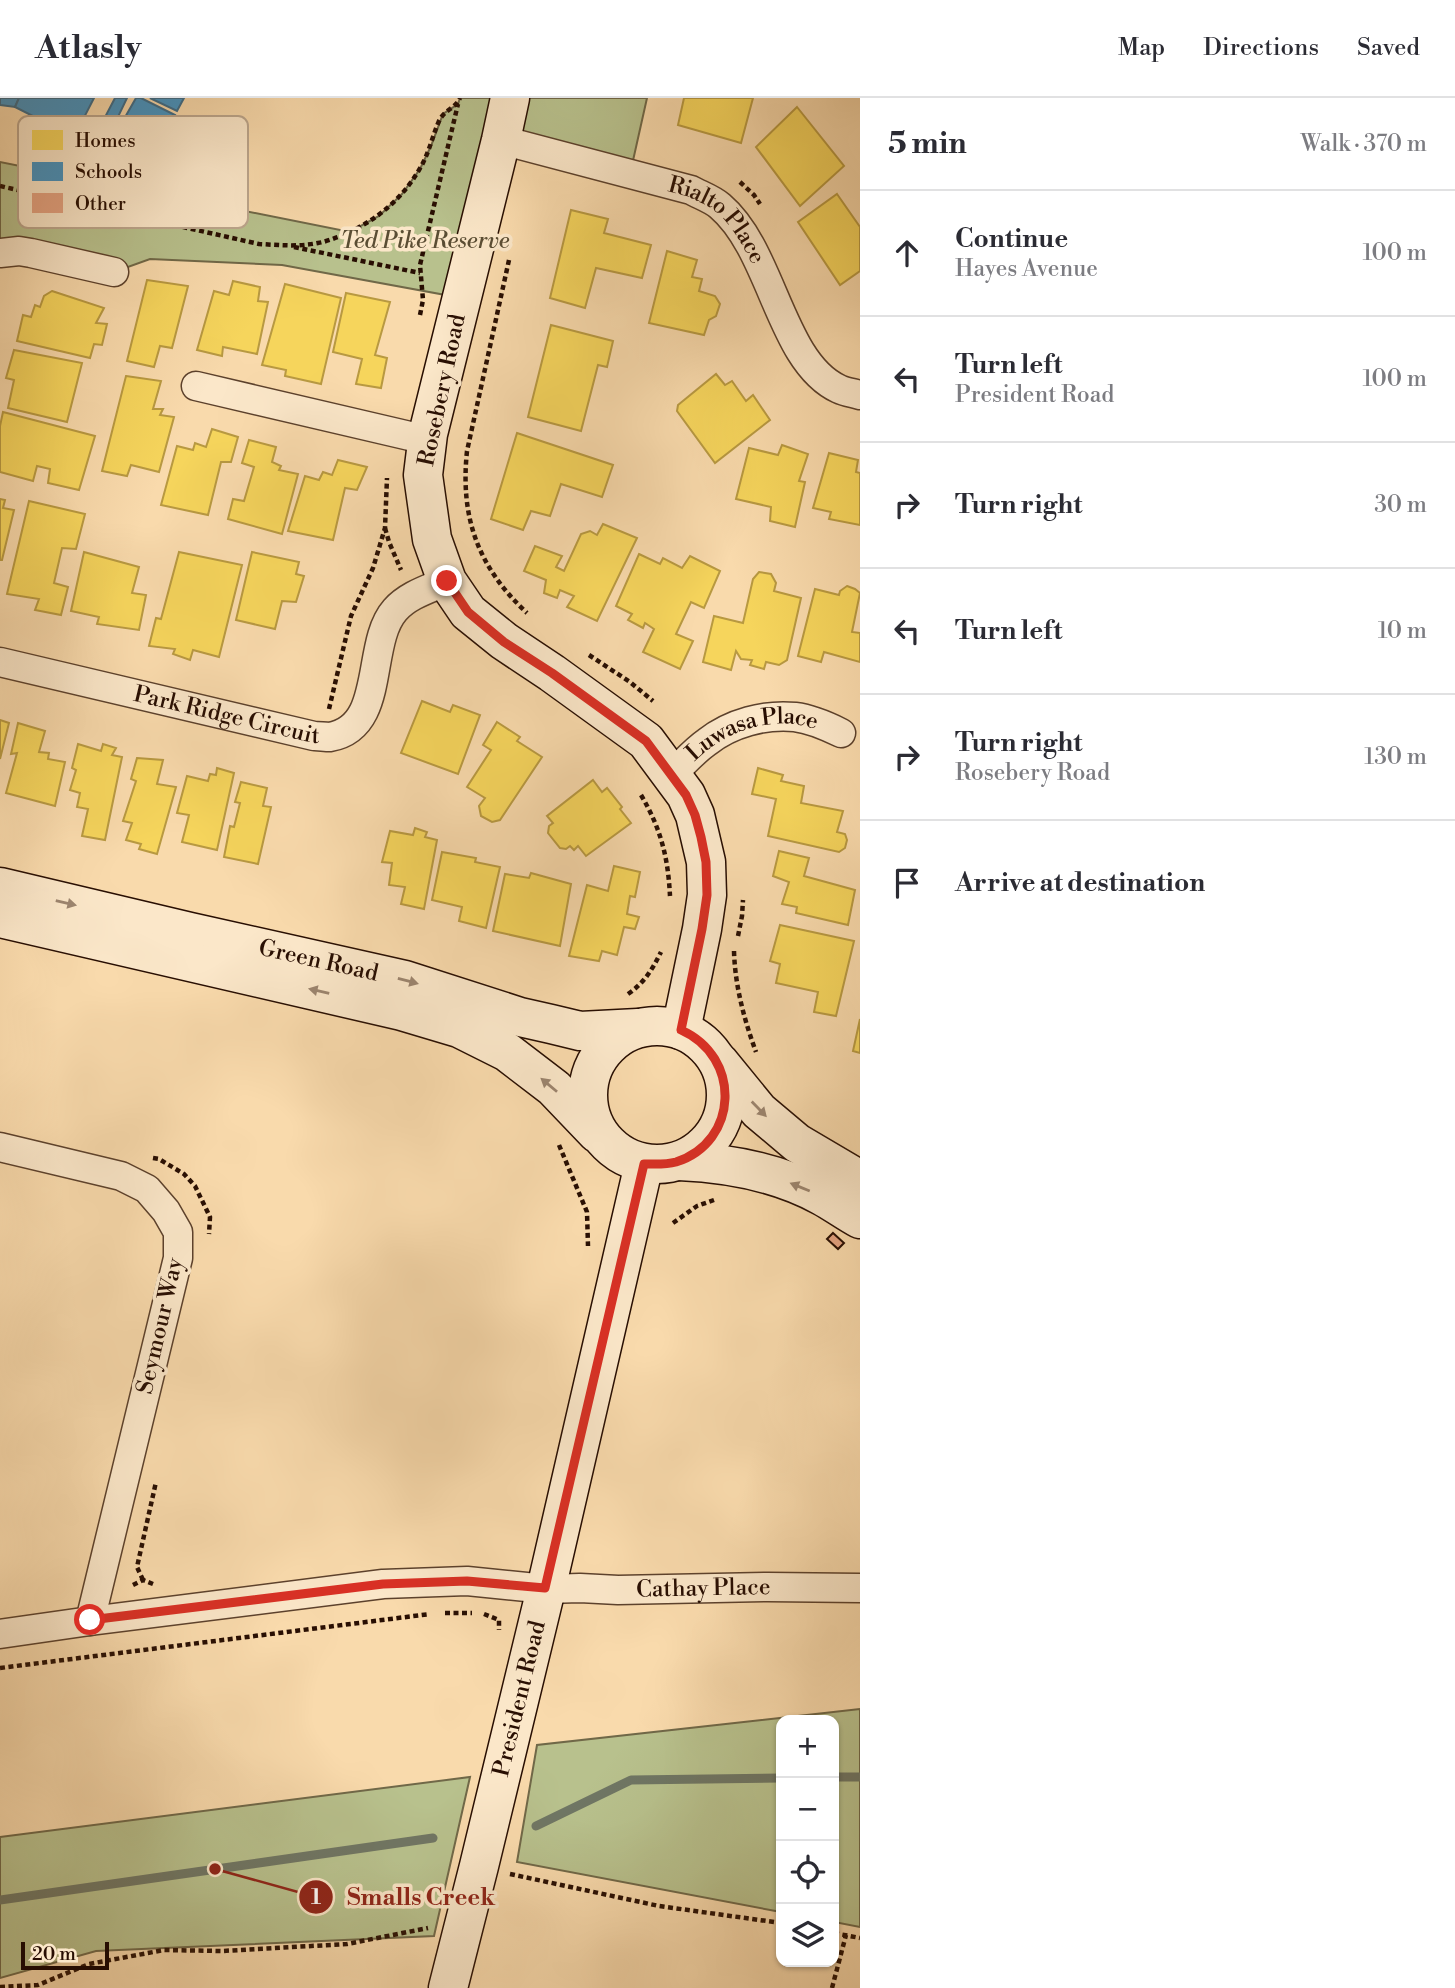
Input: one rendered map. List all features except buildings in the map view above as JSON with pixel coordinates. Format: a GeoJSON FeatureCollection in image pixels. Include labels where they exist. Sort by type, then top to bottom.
{"type":"FeatureCollection","features":[{"type":"Feature","properties":{"kind":"main road","name":"Rosebery Road"},"geometry":{"type":"LineString","coordinates":[[510,98],[427,440],[423,475],[432,539],[431,588],[646,741],[655,783],[686,795],[695,815],[706,862],[707,895],[681,1030]]}},
{"type":"Feature","properties":{"kind":"main road","name":"Green Road"},"geometry":{"type":"LineString","coordinates":[[0,887],[405,980],[520,1017],[580,1031],[631,1012]]}},
{"type":"Feature","properties":{"kind":"main road","name":"Green Road"},"geometry":{"type":"LineString","coordinates":[[0,918],[402,1010],[459,1028],[507,1052],[554,1088],[597,1133]]}},
{"type":"Feature","properties":{"kind":"main road"},"geometry":{"type":"LineString","coordinates":[[860,1180],[797,1143],[759,1111],[703,1043],[681,1030],[660,1026],[631,1012],[615,1040],[597,1060],[588,1082],[590,1118],[597,1133],[620,1155],[661,1163],[707,1163],[780,1179],[821,1195],[860,1219]]}},
{"type":"Feature","properties":{"kind":"main road"},"geometry":{"type":"LineString","coordinates":[[661,1163],[703,1147],[720,1123],[726,1097],[723,1073],[715,1057]]}},
{"type":"Feature","properties":{"kind":"main road","name":"President Road"},"geometry":{"type":"LineString","coordinates":[[448,1988],[480,1866],[545,1588],[661,1163]]}},
{"type":"Feature","properties":{"kind":"street","name":"Rialto Place"},"geometry":{"type":"LineString","coordinates":[[501,140],[691,190],[719,205],[741,231],[761,264],[797,348],[815,373],[839,389],[860,395]]}},
{"type":"Feature","properties":{"kind":"street"},"geometry":{"type":"LineString","coordinates":[[0,253],[31,253],[114,272]]}},
{"type":"Feature","properties":{"kind":"street"},"geometry":{"type":"LineString","coordinates":[[196,386],[427,440]]}},
{"type":"Feature","properties":{"kind":"street","name":"Park Ridge Circuit"},"geometry":{"type":"LineString","coordinates":[[0,662],[314,736],[330,737],[355,724],[364,714],[387,623],[394,611],[405,600],[431,588]]}},
{"type":"Feature","properties":{"kind":"street","name":"Luwasa Place"},"geometry":{"type":"LineString","coordinates":[[655,783],[708,741],[740,724],[766,718],[795,717],[841,733]]}},
{"type":"Feature","properties":{"kind":"street","name":"Seymour Way"},"geometry":{"type":"LineString","coordinates":[[0,1147],[130,1180],[147,1189],[166,1211],[178,1232],[178,1258],[90,1620]]}},
{"type":"Feature","properties":{"kind":"street","name":"Cathay Place"},"geometry":{"type":"LineString","coordinates":[[0,1634],[90,1620],[383,1584],[467,1581],[545,1588],[618,1590],[860,1588]]}},
{"type":"Feature","properties":{"kind":"path"},"geometry":{"type":"LineString","coordinates":[[289,246],[321,243],[350,232],[379,216],[402,194],[420,169],[443,114],[458,104],[460,98]]}},
{"type":"Feature","properties":{"kind":"path"},"geometry":{"type":"LineString","coordinates":[[0,187],[18,191]]}},
{"type":"Feature","properties":{"kind":"path"},"geometry":{"type":"LineString","coordinates":[[186,228],[420,273]]}},
{"type":"Feature","properties":{"kind":"path"},"geometry":{"type":"LineString","coordinates":[[510,255],[467,452],[466,499],[470,525],[492,575],[529,615]]}},
{"type":"Feature","properties":{"kind":"path"},"geometry":{"type":"LineString","coordinates":[[385,528],[398,564],[431,588]]}},
{"type":"Feature","properties":{"kind":"path"},"geometry":{"type":"LineString","coordinates":[[586,653],[630,682],[654,702]]}},
{"type":"Feature","properties":{"kind":"path"},"geometry":{"type":"LineString","coordinates":[[655,783],[652,813],[663,840],[669,871],[670,901]]}},
{"type":"Feature","properties":{"kind":"path"},"geometry":{"type":"LineString","coordinates":[[743,891],[742,916],[734,951],[735,973],[746,1025],[757,1053]]}},
{"type":"Feature","properties":{"kind":"path"},"geometry":{"type":"LineString","coordinates":[[631,1012],[639,986],[650,973],[665,940]]}},
{"type":"Feature","properties":{"kind":"path"},"geometry":{"type":"LineString","coordinates":[[555,1135],[587,1212],[586,1258]]}},
{"type":"Feature","properties":{"kind":"path"},"geometry":{"type":"LineString","coordinates":[[673,1223],[697,1206],[723,1196]]}},
{"type":"Feature","properties":{"kind":"path"},"geometry":{"type":"LineString","coordinates":[[0,1668],[428,1614],[481,1612],[499,1620]]}},
{"type":"Feature","properties":{"kind":"path"},"geometry":{"type":"LineString","coordinates":[[511,1874],[659,1906],[776,1922]]}},
{"type":"Feature","properties":{"kind":"path"},"geometry":{"type":"LineString","coordinates":[[0,1987],[38,1987],[89,1964],[164,1951],[222,1951],[346,1944],[429,1928]]}},
{"type":"Feature","properties":{"kind":"path"},"geometry":{"type":"LineString","coordinates":[[839,1934],[860,1938]]}},
{"type":"Feature","properties":{"kind":"path"},"geometry":{"type":"LineString","coordinates":[[832,1988],[846,1935]]}},
{"type":"Feature","properties":{"kind":"green space","name":"Ted Pike Reserve"},"geometry":{"type":"Polygon","coordinates":[[[460,98],[647,98],[630,174],[501,140],[462,298],[282,265],[150,259],[114,272],[0,253],[0,162],[18,166],[18,228],[248,228],[248,212],[350,232],[379,216],[402,194],[420,169],[443,114],[458,104],[460,98]]]}},
{"type":"Feature","properties":{"kind":"green space"},"geometry":{"type":"Polygon","coordinates":[[[860,1709],[860,1927],[839,1923],[839,1715],[806,1715],[860,1709]]]}},
{"type":"Feature","properties":{"kind":"green space"},"geometry":{"type":"Polygon","coordinates":[[[776,1718],[776,1911],[517,1862],[537,1745],[776,1718]]]}},
{"type":"Feature","properties":{"kind":"green space"},"geometry":{"type":"Polygon","coordinates":[[[470,1777],[434,1936],[96,1951],[0,1978],[0,1837],[470,1777]]]}},
{"type":"Feature","properties":{"kind":"waterway"},"geometry":{"type":"LineString","coordinates":[[839,1777],[860,1777]]}},
{"type":"Feature","properties":{"kind":"waterway"},"geometry":{"type":"LineString","coordinates":[[536,1826],[631,1780],[776,1778]]}},
{"type":"Feature","properties":{"kind":"waterway"},"geometry":{"type":"LineString","coordinates":[[0,1900],[433,1838]]}},
{"type":"Feature","properties":{"kind":"place","name":"Smalls Creek"},"geometry":{"type":"Point","coordinates":[215,1869]}},
{"type":"Feature","properties":{"kind":"route"},"geometry":{"type":"LineString","coordinates":[[90,1620],[383,1584],[467,1581],[545,1588],[644,1164],[679,1161],[703,1147],[720,1123],[726,1097],[723,1073],[715,1057],[703,1043],[681,1030],[707,895],[706,862],[701,837],[686,795],[646,741],[504,642],[468,612],[447,581]]}}]}
